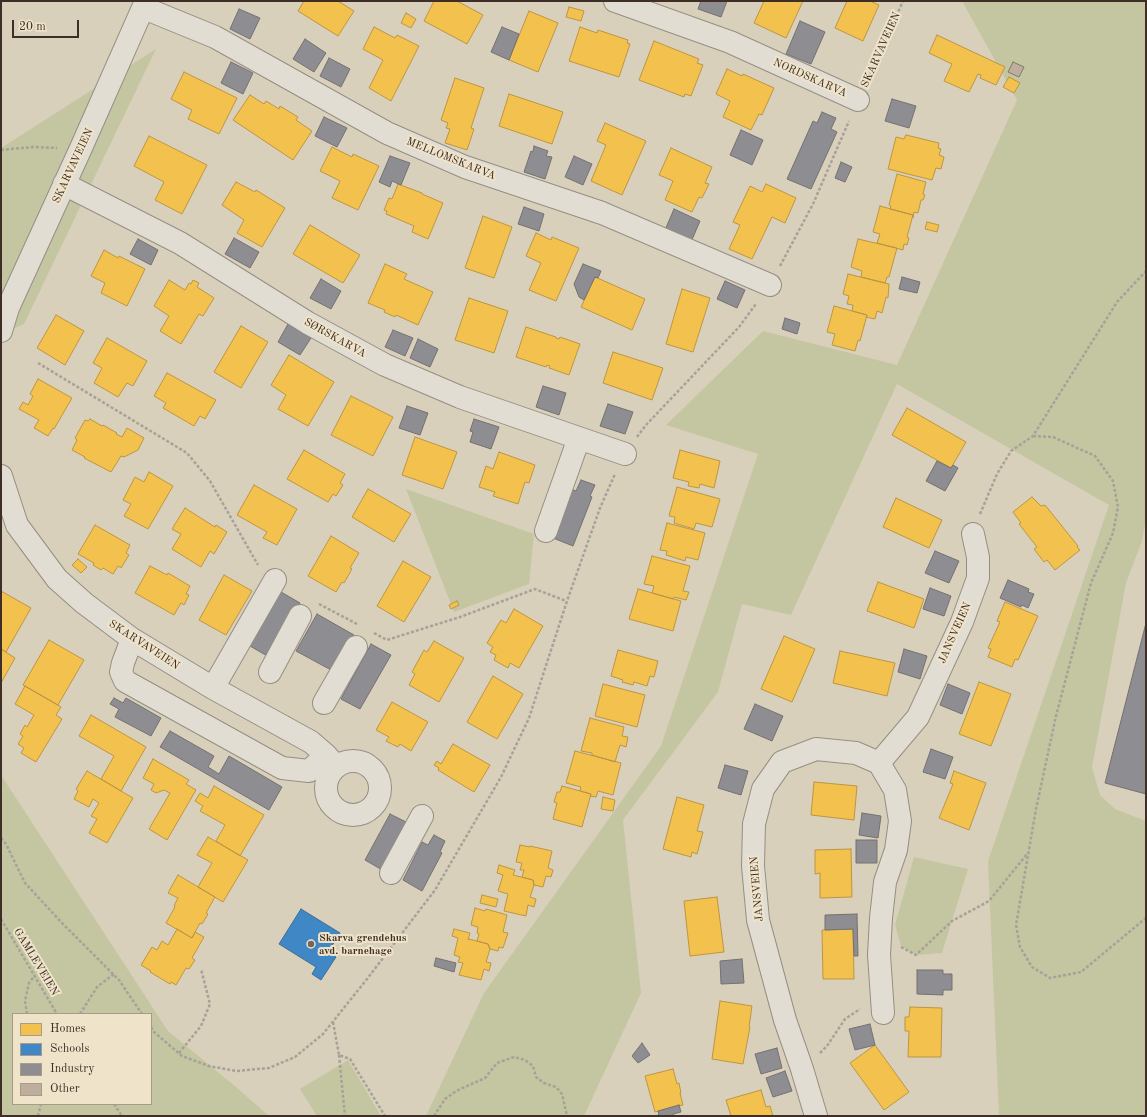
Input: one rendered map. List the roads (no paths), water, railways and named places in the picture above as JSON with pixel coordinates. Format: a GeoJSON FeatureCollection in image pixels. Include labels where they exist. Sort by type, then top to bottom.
{"type":"FeatureCollection","features":[{"type":"Feature","properties":{"kind":"street","name":"NORDSKARVA"},"geometry":{"type":"LineString","coordinates":[[615,1],[730,42],[858,100]]}},
{"type":"Feature","properties":{"kind":"street","name":"SKARVAVEIEN"},"geometry":{"type":"LineString","coordinates":[[1,331],[8,308],[145,4]]}},
{"type":"Feature","properties":{"kind":"street","name":"MELLOMSKARVA"},"geometry":{"type":"LineString","coordinates":[[145,4],[215,38],[387,133],[464,167],[602,213],[770,285]]}},
{"type":"Feature","properties":{"kind":"street","name":"SØRSKARVA"},"geometry":{"type":"LineString","coordinates":[[64,184],[180,243],[308,323],[385,365],[460,397],[625,454]]}},
{"type":"Feature","properties":{"kind":"street"},"geometry":{"type":"LineString","coordinates":[[546,531],[579,438]]}},
{"type":"Feature","properties":{"kind":"street","name":"SKARVAVEIEN"},"geometry":{"type":"LineString","coordinates":[[1,476],[17,525],[57,579],[84,603],[132,640],[213,688],[311,742],[331,761],[309,771],[282,768],[125,681],[121,672],[132,640]]}},
{"type":"Feature","properties":{"kind":"street","name":"JANSVEIEN"},"geometry":{"type":"LineString","coordinates":[[816,1116],[802,1069],[784,1020],[758,920],[753,866],[754,824],[763,789],[782,762],[816,749],[856,753],[879,763],[918,716],[962,622],[978,578],[978,557],[973,534]]}},
{"type":"Feature","properties":{"kind":"street"},"geometry":{"type":"LineString","coordinates":[[213,688],[275,580]]}},
{"type":"Feature","properties":{"kind":"street"},"geometry":{"type":"LineString","coordinates":[[270,672],[309,609]]}},
{"type":"Feature","properties":{"kind":"street"},"geometry":{"type":"LineString","coordinates":[[324,703],[356,647]]}},
{"type":"Feature","properties":{"kind":"street"},"geometry":{"type":"LineString","coordinates":[[879,763],[895,790],[900,820],[896,850],[885,882],[879,954],[882,1004]]}},
{"type":"Feature","properties":{"kind":"street"},"geometry":{"type":"LineString","coordinates":[[392,874],[422,816]]}},
{"type":"Feature","properties":{"kind":"place","name":"Skarva grendehus avd. barnehage"},"geometry":{"type":"Point","coordinates":[311,944]}}]}
